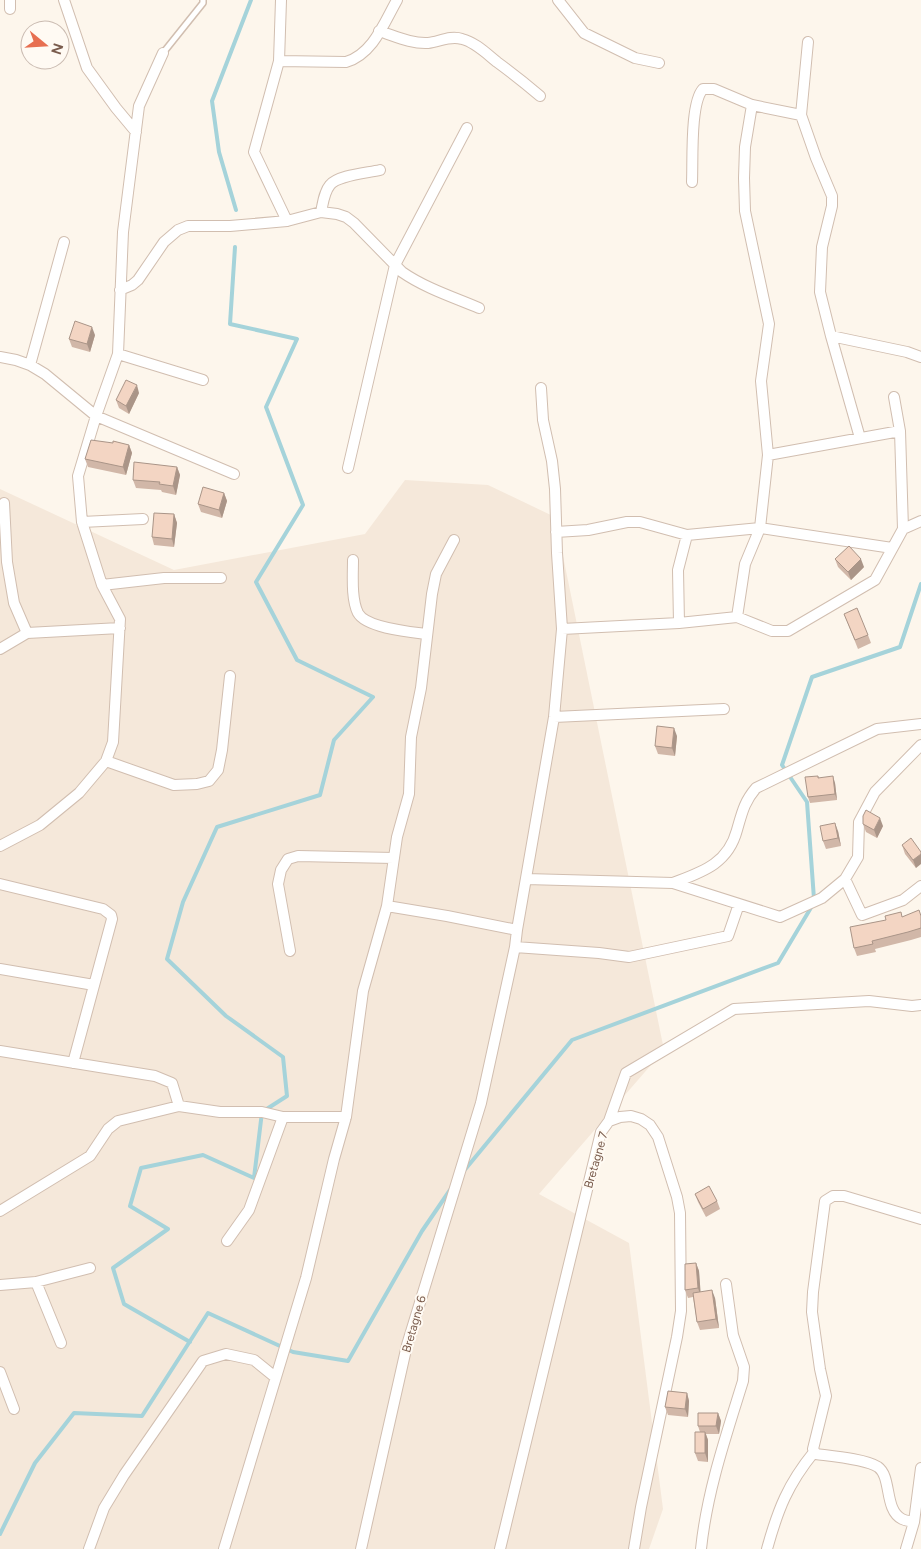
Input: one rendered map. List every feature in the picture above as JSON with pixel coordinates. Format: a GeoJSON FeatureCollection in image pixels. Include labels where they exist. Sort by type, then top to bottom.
{"type":"FeatureCollection","features":[{"type":"Feature","properties":{"kind":"street"},"geometry":{"type":"LineString","coordinates":[[64,0],[87,68],[136,132]]}},
{"type":"Feature","properties":{"kind":"street"},"geometry":{"type":"LineString","coordinates":[[281,0],[279,61],[254,152],[287,221]]}},
{"type":"Feature","properties":{"kind":"street"},"geometry":{"type":"LineString","coordinates":[[279,61],[346,62],[355,60],[366,51],[397,0]]}},
{"type":"Feature","properties":{"kind":"street"},"geometry":{"type":"LineString","coordinates":[[558,0],[584,33],[611,48],[635,58],[659,64]]}},
{"type":"Feature","properties":{"kind":"street"},"geometry":{"type":"LineString","coordinates":[[379,31],[421,43],[453,37],[462,38],[487,54],[540,96]]}},
{"type":"Feature","properties":{"kind":"street"},"geometry":{"type":"LineString","coordinates":[[808,42],[801,115],[832,196],[832,206],[822,248],[820,292],[860,438]]}},
{"type":"Feature","properties":{"kind":"street"},"geometry":{"type":"LineString","coordinates":[[0,846],[40,825],[79,793],[106,761],[113,742],[120,619],[102,585],[82,522],[78,476],[96,416],[118,354],[123,232],[139,106],[163,54]]}},
{"type":"Feature","properties":{"kind":"street"},"geometry":{"type":"LineString","coordinates":[[692,182],[694,112],[699,92],[703,89],[714,89],[752,105],[801,115]]}},
{"type":"Feature","properties":{"kind":"street"},"geometry":{"type":"LineString","coordinates":[[737,617],[745,564],[760,528],[768,455],[761,381],[769,324],[745,211],[745,147],[752,105]]}},
{"type":"Feature","properties":{"kind":"street"},"geometry":{"type":"LineString","coordinates":[[348,468],[395,265],[467,128]]}},
{"type":"Feature","properties":{"kind":"street"},"geometry":{"type":"LineString","coordinates":[[321,212],[325,194],[334,181],[380,170]]}},
{"type":"Feature","properties":{"kind":"street"},"geometry":{"type":"LineString","coordinates":[[120,290],[138,280],[164,242],[178,230],[188,226],[230,226],[287,221],[321,212],[346,217],[402,272],[421,284],[479,308]]}},
{"type":"Feature","properties":{"kind":"street"},"geometry":{"type":"LineString","coordinates":[[30,365],[64,242]]}},
{"type":"Feature","properties":{"kind":"street"},"geometry":{"type":"LineString","coordinates":[[831,336],[907,352],[921,357]]}},
{"type":"Feature","properties":{"kind":"street"},"geometry":{"type":"LineString","coordinates":[[118,354],[203,380]]}},
{"type":"Feature","properties":{"kind":"street"},"geometry":{"type":"LineString","coordinates":[[0,358],[16,360],[30,365],[45,374],[96,416],[234,474]]}},
{"type":"Feature","properties":{"kind":"street","name":"Bretagne 6"},"geometry":{"type":"LineString","coordinates":[[361,1549],[407,1345],[481,1103],[514,947],[554,717],[562,630],[555,489],[552,461],[543,420],[541,388]]}},
{"type":"Feature","properties":{"kind":"street"},"geometry":{"type":"LineString","coordinates":[[562,630],[679,623],[737,617],[772,631],[788,632],[875,580],[903,529],[900,431],[894,397]]}},
{"type":"Feature","properties":{"kind":"street"},"geometry":{"type":"LineString","coordinates":[[768,455],[900,431]]}},
{"type":"Feature","properties":{"kind":"street"},"geometry":{"type":"LineString","coordinates":[[4,503],[7,562],[11,587],[14,603],[27,633]]}},
{"type":"Feature","properties":{"kind":"street"},"geometry":{"type":"LineString","coordinates":[[82,522],[143,519]]}},
{"type":"Feature","properties":{"kind":"street"},"geometry":{"type":"LineString","coordinates":[[903,529],[921,521]]}},
{"type":"Feature","properties":{"kind":"street"},"geometry":{"type":"LineString","coordinates":[[556,532],[588,530],[627,522],[640,522],[687,535],[760,528],[892,548]]}},
{"type":"Feature","properties":{"kind":"street"},"geometry":{"type":"LineString","coordinates":[[679,623],[678,570],[687,535]]}},
{"type":"Feature","properties":{"kind":"street"},"geometry":{"type":"LineString","coordinates":[[224,1549],[306,1278],[346,1116],[363,991],[387,906],[397,837],[409,794],[411,737],[421,688],[436,574],[454,540]]}},
{"type":"Feature","properties":{"kind":"street"},"geometry":{"type":"LineString","coordinates":[[353,560],[355,601],[358,613],[363,619],[400,630],[427,634]]}},
{"type":"Feature","properties":{"kind":"street"},"geometry":{"type":"LineString","coordinates":[[102,585],[178,577],[221,578]]}},
{"type":"Feature","properties":{"kind":"street"},"geometry":{"type":"LineString","coordinates":[[0,649],[27,633],[120,628]]}},
{"type":"Feature","properties":{"kind":"street"},"geometry":{"type":"LineString","coordinates":[[106,761],[174,784],[197,784],[209,781],[218,770],[230,676]]}},
{"type":"Feature","properties":{"kind":"street"},"geometry":{"type":"LineString","coordinates":[[554,717],[724,709]]}},
{"type":"Feature","properties":{"kind":"street"},"geometry":{"type":"LineString","coordinates":[[673,883],[705,871],[730,848],[737,833],[743,808],[756,788],[877,729],[921,724]]}},
{"type":"Feature","properties":{"kind":"street"},"geometry":{"type":"LineString","coordinates":[[526,878],[673,883],[780,918],[822,898],[845,879],[858,857],[859,822],[875,792],[921,745]]}},
{"type":"Feature","properties":{"kind":"street"},"geometry":{"type":"LineString","coordinates":[[290,952],[278,884],[281,870],[288,859],[298,856],[394,858]]}},
{"type":"Feature","properties":{"kind":"street"},"geometry":{"type":"LineString","coordinates":[[845,879],[862,915],[903,900],[921,886]]}},
{"type":"Feature","properties":{"kind":"street"},"geometry":{"type":"LineString","coordinates":[[0,884],[103,909],[111,915],[112,919],[73,1063]]}},
{"type":"Feature","properties":{"kind":"street"},"geometry":{"type":"LineString","coordinates":[[514,947],[599,952],[629,957],[728,936],[739,904]]}},
{"type":"Feature","properties":{"kind":"street"},"geometry":{"type":"LineString","coordinates":[[387,906],[517,930]]}},
{"type":"Feature","properties":{"kind":"street"},"geometry":{"type":"LineString","coordinates":[[0,969],[94,985]]}},
{"type":"Feature","properties":{"kind":"street"},"geometry":{"type":"LineString","coordinates":[[610,1121],[626,1074],[734,1009],[869,1001],[912,1006],[921,1005]]}},
{"type":"Feature","properties":{"kind":"street"},"geometry":{"type":"LineString","coordinates":[[0,1051],[155,1076],[172,1083],[179,1106]]}},
{"type":"Feature","properties":{"kind":"street"},"geometry":{"type":"LineString","coordinates":[[0,1211],[90,1156],[108,1129],[118,1121],[179,1106],[220,1112],[262,1112],[283,1117],[346,1116]]}},
{"type":"Feature","properties":{"kind":"street","name":"Bretagne 7"},"geometry":{"type":"LineString","coordinates":[[500,1549],[601,1132],[610,1121],[620,1117],[631,1116],[641,1119],[650,1125],[658,1137],[677,1197],[680,1213],[681,1311],[640,1507],[634,1549]]}},
{"type":"Feature","properties":{"kind":"street"},"geometry":{"type":"LineString","coordinates":[[227,1241],[249,1210],[283,1117]]}},
{"type":"Feature","properties":{"kind":"street"},"geometry":{"type":"LineString","coordinates":[[767,1549],[776,1517],[791,1484],[814,1452],[813,1449],[826,1396],[812,1312],[813,1292],[826,1201],[833,1196],[844,1196],[921,1220]]}},
{"type":"Feature","properties":{"kind":"street"},"geometry":{"type":"LineString","coordinates":[[0,1285],[36,1282],[90,1268]]}},
{"type":"Feature","properties":{"kind":"street"},"geometry":{"type":"LineString","coordinates":[[36,1282],[61,1343]]}},
{"type":"Feature","properties":{"kind":"street"},"geometry":{"type":"LineString","coordinates":[[700,1549],[703,1522],[743,1381],[744,1367],[733,1335],[726,1284]]}},
{"type":"Feature","properties":{"kind":"street"},"geometry":{"type":"LineString","coordinates":[[89,1549],[104,1508],[124,1475],[203,1361],[226,1354],[254,1360],[275,1378]]}},
{"type":"Feature","properties":{"kind":"street"},"geometry":{"type":"LineString","coordinates":[[0,1372],[14,1409]]}},
{"type":"Feature","properties":{"kind":"street"},"geometry":{"type":"LineString","coordinates":[[814,1452],[816,1454],[852,1459],[878,1467],[885,1476],[893,1508],[901,1518],[914,1522]]}},
{"type":"Feature","properties":{"kind":"street"},"geometry":{"type":"LineString","coordinates":[[906,1549],[914,1522],[921,1468]]}},
{"type":"Feature","properties":{"kind":"lane"},"geometry":{"type":"LineString","coordinates":[[163,54],[203,3],[203,0]]}},
{"type":"Feature","properties":{"kind":"shaded area"},"geometry":{"type":"Polygon","coordinates":[[[405,480],[488,485],[555,517],[664,1050],[539,1194],[629,1243],[663,1509],[649,1549],[0,1549],[0,489],[174,570],[365,534],[405,480]]]}},
{"type":"Feature","properties":{"kind":"building"},"geometry":{"type":"Polygon","coordinates":[[[75,321],[92,327],[87,344],[69,339],[75,321]]]}},
{"type":"Feature","properties":{"kind":"building"},"geometry":{"type":"Polygon","coordinates":[[[126,380],[137,385],[126,406],[116,400],[126,380]]]}},
{"type":"Feature","properties":{"kind":"building"},"geometry":{"type":"Polygon","coordinates":[[[91,440],[113,443],[113,441],[129,445],[123,467],[85,459],[91,440]]]}},
{"type":"Feature","properties":{"kind":"building"},"geometry":{"type":"Polygon","coordinates":[[[134,462],[177,467],[173,486],[159,484],[160,482],[133,480],[134,462]]]}},
{"type":"Feature","properties":{"kind":"building"},"geometry":{"type":"Polygon","coordinates":[[[203,487],[224,493],[219,510],[198,504],[203,487]]]}},
{"type":"Feature","properties":{"kind":"building"},"geometry":{"type":"Polygon","coordinates":[[[154,513],[174,514],[172,539],[152,537],[154,513]]]}},
{"type":"Feature","properties":{"kind":"building"},"geometry":{"type":"Polygon","coordinates":[[[849,546],[861,559],[848,572],[835,559],[849,546]]]}},
{"type":"Feature","properties":{"kind":"building"},"geometry":{"type":"Polygon","coordinates":[[[857,608],[868,635],[855,640],[844,614],[857,608]]]}},
{"type":"Feature","properties":{"kind":"building"},"geometry":{"type":"Polygon","coordinates":[[[657,726],[674,728],[672,748],[655,746],[657,726]]]}},
{"type":"Feature","properties":{"kind":"building"},"geometry":{"type":"Polygon","coordinates":[[[818,776],[818,778],[833,776],[835,794],[808,797],[805,777],[818,776]]]}},
{"type":"Feature","properties":{"kind":"building"},"geometry":{"type":"Polygon","coordinates":[[[866,810],[880,818],[874,830],[863,824],[863,816],[866,810]]]}},
{"type":"Feature","properties":{"kind":"building"},"geometry":{"type":"Polygon","coordinates":[[[835,823],[838,838],[823,841],[820,826],[835,823]]]}},
{"type":"Feature","properties":{"kind":"building"},"geometry":{"type":"Polygon","coordinates":[[[911,838],[921,852],[913,860],[902,845],[911,838]]]}},
{"type":"Feature","properties":{"kind":"building"},"geometry":{"type":"Polygon","coordinates":[[[919,910],[921,928],[872,941],[873,944],[854,948],[850,927],[886,920],[885,916],[901,912],[902,917],[919,910]]]}},
{"type":"Feature","properties":{"kind":"building"},"geometry":{"type":"Polygon","coordinates":[[[709,1186],[717,1201],[703,1209],[695,1194],[709,1186]]]}},
{"type":"Feature","properties":{"kind":"building"},"geometry":{"type":"Polygon","coordinates":[[[696,1263],[698,1288],[685,1290],[685,1264],[696,1263]]]}},
{"type":"Feature","properties":{"kind":"building"},"geometry":{"type":"Polygon","coordinates":[[[712,1290],[716,1319],[697,1322],[693,1293],[712,1290]]]}},
{"type":"Feature","properties":{"kind":"building"},"geometry":{"type":"Polygon","coordinates":[[[668,1391],[687,1393],[685,1409],[665,1407],[668,1391]]]}},
{"type":"Feature","properties":{"kind":"building"},"geometry":{"type":"Polygon","coordinates":[[[698,1413],[718,1413],[716,1426],[698,1426],[698,1413]]]}},
{"type":"Feature","properties":{"kind":"building"},"geometry":{"type":"Polygon","coordinates":[[[695,1432],[705,1432],[705,1453],[695,1453],[695,1432]]]}},
{"type":"Feature","properties":{"kind":"waterway"},"geometry":{"type":"LineString","coordinates":[[236,210],[219,152],[212,101],[251,0]]}},
{"type":"Feature","properties":{"kind":"waterway"},"geometry":{"type":"LineString","coordinates":[[190,1342],[124,1304],[113,1268],[168,1229],[130,1206],[141,1168],[203,1155],[254,1178],[262,1112],[287,1096],[283,1057],[226,1016],[167,959],[183,902],[217,827],[320,795],[334,740],[373,697],[297,660],[256,582],[303,505],[266,407],[297,339],[230,324],[235,247]]}},
{"type":"Feature","properties":{"kind":"waterway"},"geometry":{"type":"LineString","coordinates":[[814,899],[807,802],[782,765],[812,677],[900,647],[921,584]]}},
{"type":"Feature","properties":{"kind":"waterway"},"geometry":{"type":"LineString","coordinates":[[463,1172],[572,1040],[778,963],[812,906]]}},
{"type":"Feature","properties":{"kind":"waterway"},"geometry":{"type":"LineString","coordinates":[[0,1534],[35,1463],[74,1413],[142,1416],[208,1313],[293,1352],[348,1361],[422,1231],[450,1190]]}}]}
